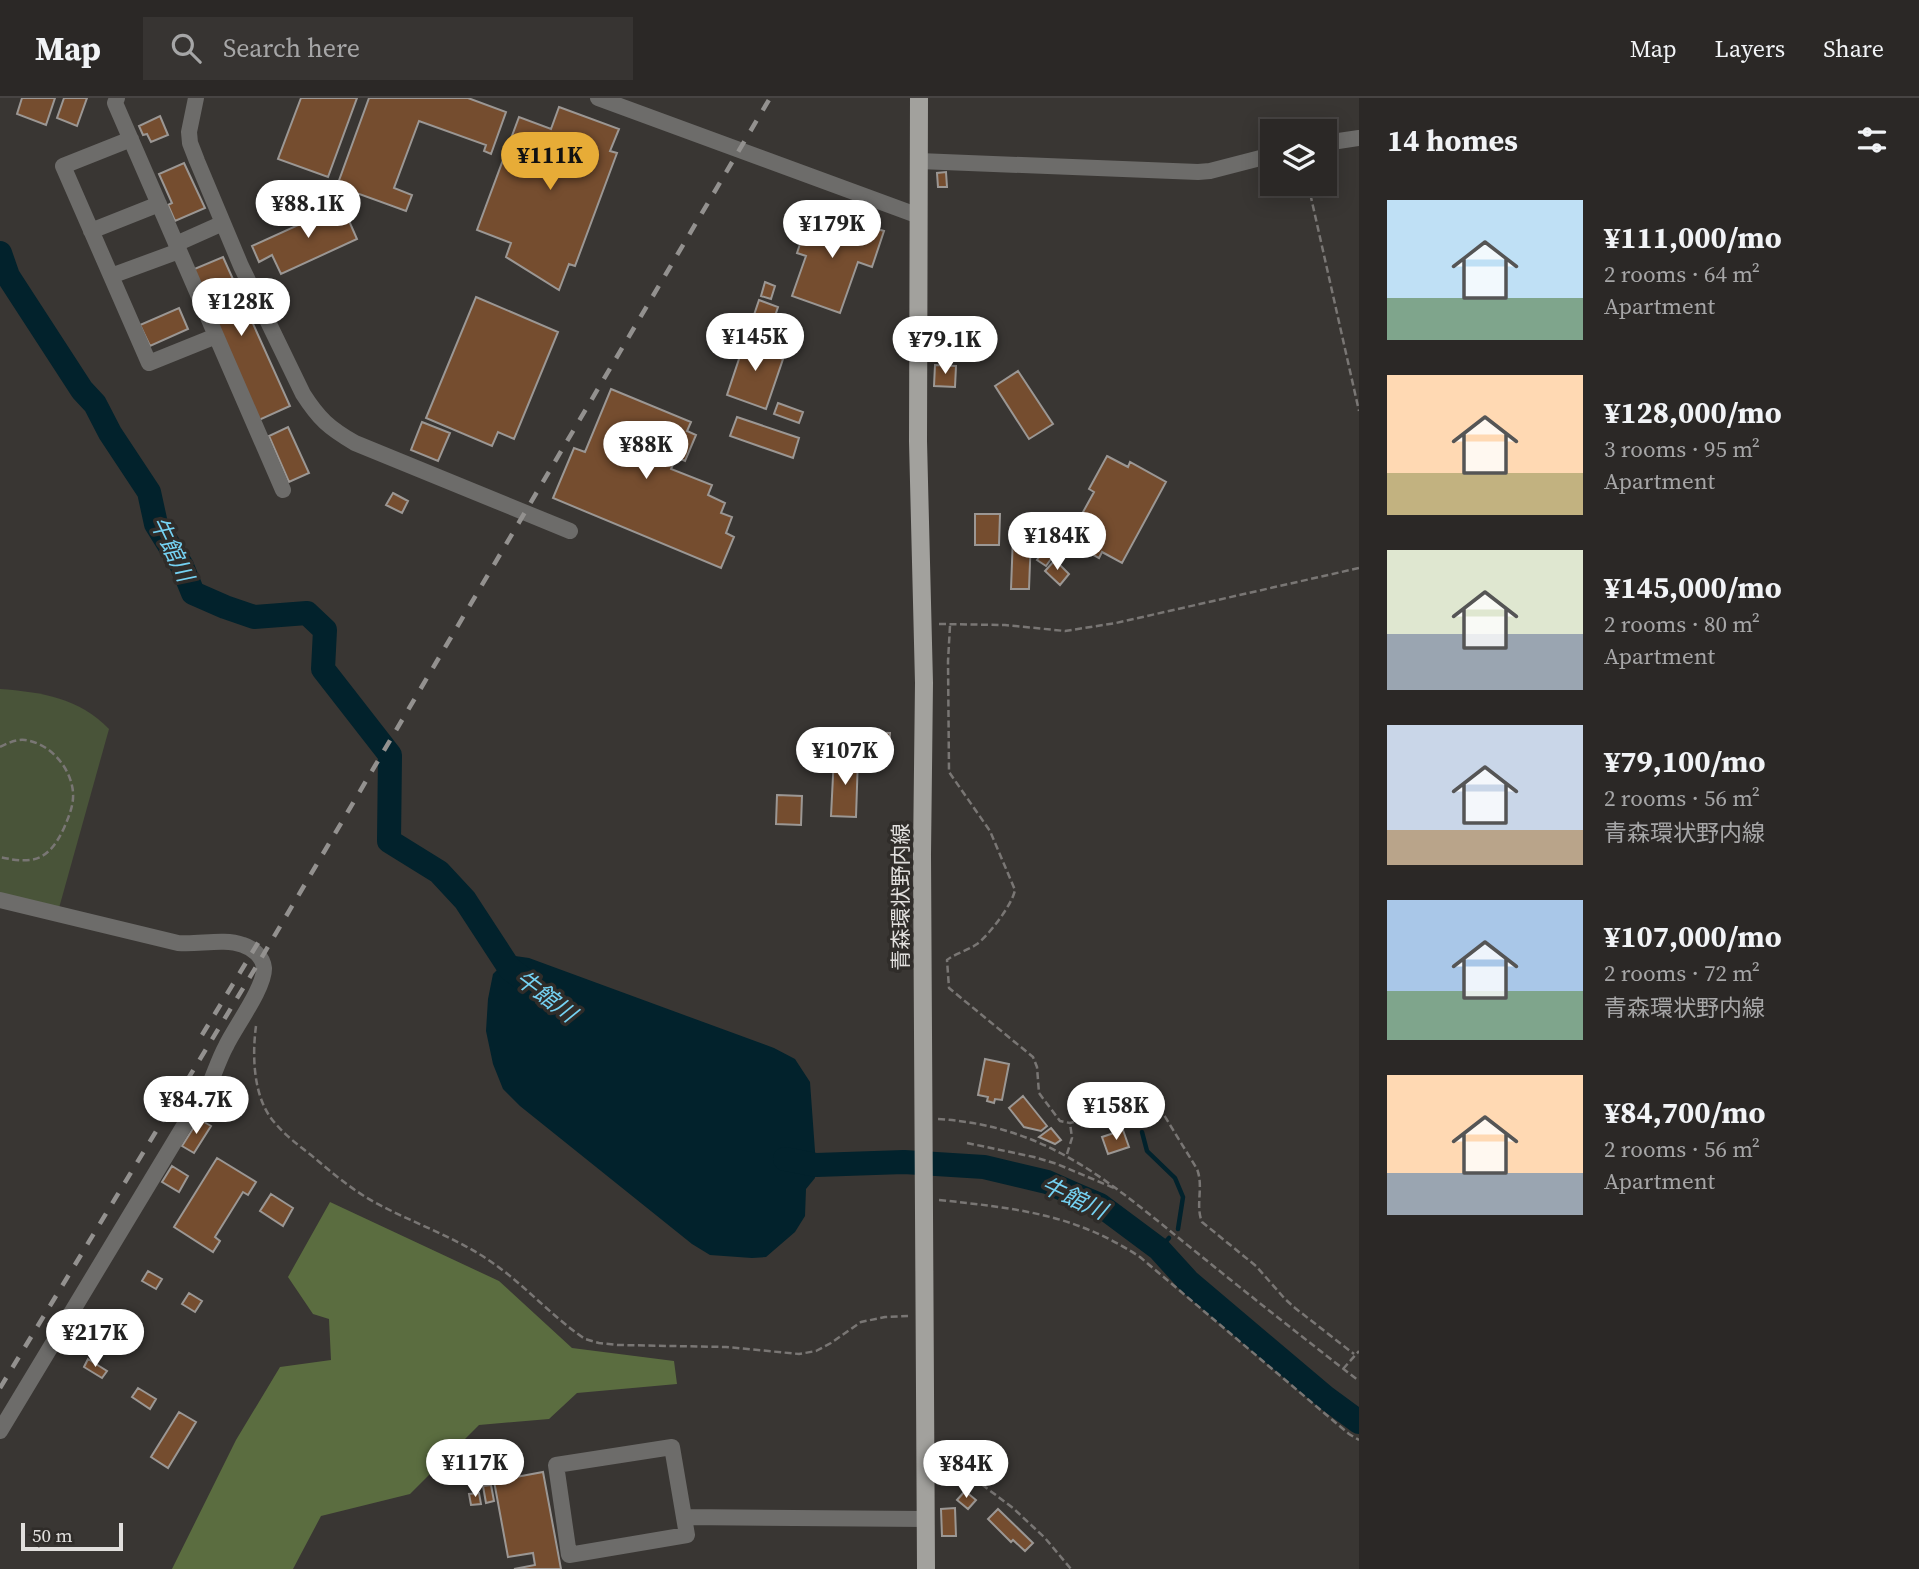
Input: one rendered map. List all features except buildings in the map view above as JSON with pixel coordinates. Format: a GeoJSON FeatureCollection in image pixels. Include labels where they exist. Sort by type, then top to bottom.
{"type":"FeatureCollection","features":[{"type":"Feature","properties":{"kind":"main road","name":"青森環状野内線"},"geometry":{"type":"LineString","coordinates":[[919,106],[918,441],[922,622],[926,1569]]}},
{"type":"Feature","properties":{"kind":"street"},"geometry":{"type":"LineString","coordinates":[[117,98],[115,103],[283,490]]}},
{"type":"Feature","properties":{"kind":"street"},"geometry":{"type":"LineString","coordinates":[[197,98],[189,132],[197,161],[242,267],[303,394],[316,414],[331,429],[355,443],[570,531]]}},
{"type":"Feature","properties":{"kind":"street"},"geometry":{"type":"LineString","coordinates":[[598,98],[919,216]]}},
{"type":"Feature","properties":{"kind":"street"},"geometry":{"type":"LineString","coordinates":[[919,106],[929,98]]}},
{"type":"Feature","properties":{"kind":"street"},"geometry":{"type":"LineString","coordinates":[[1337,142],[1359,138]]}},
{"type":"Feature","properties":{"kind":"street"},"geometry":{"type":"LineString","coordinates":[[131,139],[63,166],[91,231],[149,363],[216,336]]}},
{"type":"Feature","properties":{"kind":"street"},"geometry":{"type":"LineString","coordinates":[[919,161],[1198,172],[1260,158]]}},
{"type":"Feature","properties":{"kind":"street"},"geometry":{"type":"LineString","coordinates":[[91,231],[159,204]]}},
{"type":"Feature","properties":{"kind":"street"},"geometry":{"type":"LineString","coordinates":[[111,276],[178,247],[223,223]]}},
{"type":"Feature","properties":{"kind":"street"},"geometry":{"type":"LineString","coordinates":[[0,900],[178,943],[229,942],[246,946],[257,954],[264,965],[258,990],[224,1049],[211,1081],[0,1432]]}},
{"type":"Feature","properties":{"kind":"street"},"geometry":{"type":"LineString","coordinates":[[672,1447],[684,1517],[687,1535],[569,1555],[556,1465],[672,1447]]}},
{"type":"Feature","properties":{"kind":"street"},"geometry":{"type":"LineString","coordinates":[[684,1517],[926,1519]]}},
{"type":"Feature","properties":{"kind":"path"},"geometry":{"type":"LineString","coordinates":[[1311,196],[1359,411]]}},
{"type":"Feature","properties":{"kind":"path"},"geometry":{"type":"LineString","coordinates":[[922,622],[1005,625],[1065,631],[1116,623],[1359,568]]}},
{"type":"Feature","properties":{"kind":"path"},"geometry":{"type":"LineString","coordinates":[[950,625],[949,772],[990,831],[1015,890],[1009,905],[984,938],[947,960],[948,985],[1033,1057],[1037,1068],[1039,1093],[1060,1121],[1070,1124],[1145,1103],[1158,1108],[1197,1169],[1200,1178],[1199,1211],[1202,1222],[1256,1266],[1295,1308],[1354,1354]]}},
{"type":"Feature","properties":{"kind":"path"},"geometry":{"type":"LineString","coordinates":[[0,747],[18,740],[26,740],[43,747],[65,767],[71,778],[74,799],[67,820],[50,852],[33,860],[0,857]]}},
{"type":"Feature","properties":{"kind":"path"},"geometry":{"type":"LineString","coordinates":[[257,1021],[254,1066],[260,1096],[272,1121],[338,1177],[374,1202],[464,1245],[490,1261],[586,1339],[618,1345],[726,1347],[799,1354],[816,1351],[861,1322],[885,1317],[925,1315]]}},
{"type":"Feature","properties":{"kind":"path"},"geometry":{"type":"LineString","coordinates":[[924,1119],[953,1120],[1006,1131],[1067,1155],[1117,1189],[1359,1381]]}},
{"type":"Feature","properties":{"kind":"path"},"geometry":{"type":"LineString","coordinates":[[1067,1155],[1072,1138],[1070,1124]]}},
{"type":"Feature","properties":{"kind":"path"},"geometry":{"type":"LineString","coordinates":[[967,1143],[1057,1164],[1117,1189]]}},
{"type":"Feature","properties":{"kind":"path"},"geometry":{"type":"LineString","coordinates":[[924,1199],[999,1207],[1047,1216],[1094,1231],[1119,1244],[1140,1257],[1359,1440]]}},
{"type":"Feature","properties":{"kind":"path"},"geometry":{"type":"LineString","coordinates":[[1343,1369],[1359,1351]]}},
{"type":"Feature","properties":{"kind":"path"},"geometry":{"type":"LineString","coordinates":[[927,1443],[1013,1508],[1045,1538],[1071,1569]]}},
{"type":"Feature","properties":{"kind":"green space"},"geometry":{"type":"Polygon","coordinates":[[[0,689],[59,698],[85,710],[109,729],[59,908],[0,893],[0,689]]]}},
{"type":"Feature","properties":{"kind":"green space"},"geometry":{"type":"Polygon","coordinates":[[[330,1202],[499,1281],[572,1348],[674,1361],[677,1384],[577,1393],[549,1419],[479,1425],[410,1494],[321,1516],[293,1569],[172,1569],[236,1440],[280,1367],[331,1360],[329,1319],[313,1314],[288,1277],[330,1202]]]}},
{"type":"Feature","properties":{"kind":"water"},"geometry":{"type":"Polygon","coordinates":[[[515,956],[529,958],[774,1048],[795,1059],[810,1082],[816,1165],[815,1178],[806,1189],[805,1216],[795,1232],[766,1257],[710,1255],[692,1244],[520,1106],[503,1089],[493,1064],[486,1031],[493,974],[515,956]]]}},
{"type":"Feature","properties":{"kind":"waterway","name":"牛館川"},"geometry":{"type":"LineString","coordinates":[[0,253],[8,276],[82,390],[95,404],[110,433],[149,492],[156,524],[182,566],[193,593],[254,617],[307,613],[325,630],[323,669],[390,755],[389,841],[439,872],[465,900],[510,969],[529,983]]}},
{"type":"Feature","properties":{"kind":"waterway"},"geometry":{"type":"LineString","coordinates":[[1142,1132],[1147,1151],[1175,1178],[1183,1197],[1178,1229]]}},
{"type":"Feature","properties":{"kind":"waterway","name":"牛館川"},"geometry":{"type":"LineString","coordinates":[[785,1159],[816,1165],[904,1162],[984,1167],[1047,1182],[1100,1205],[1159,1249],[1189,1282],[1325,1397],[1359,1422]]}},
{"type":"Feature","properties":{"kind":"waterway"},"geometry":{"type":"LineString","coordinates":[[1159,1249],[1169,1238]]}},
{"type":"Feature","properties":{"kind":"railway"},"geometry":{"type":"LineString","coordinates":[[0,1388],[256,967],[770,98]]}},
{"type":"Feature","properties":{"kind":"railway"},"geometry":{"type":"LineString","coordinates":[[202,1035],[264,933]]}}]}
